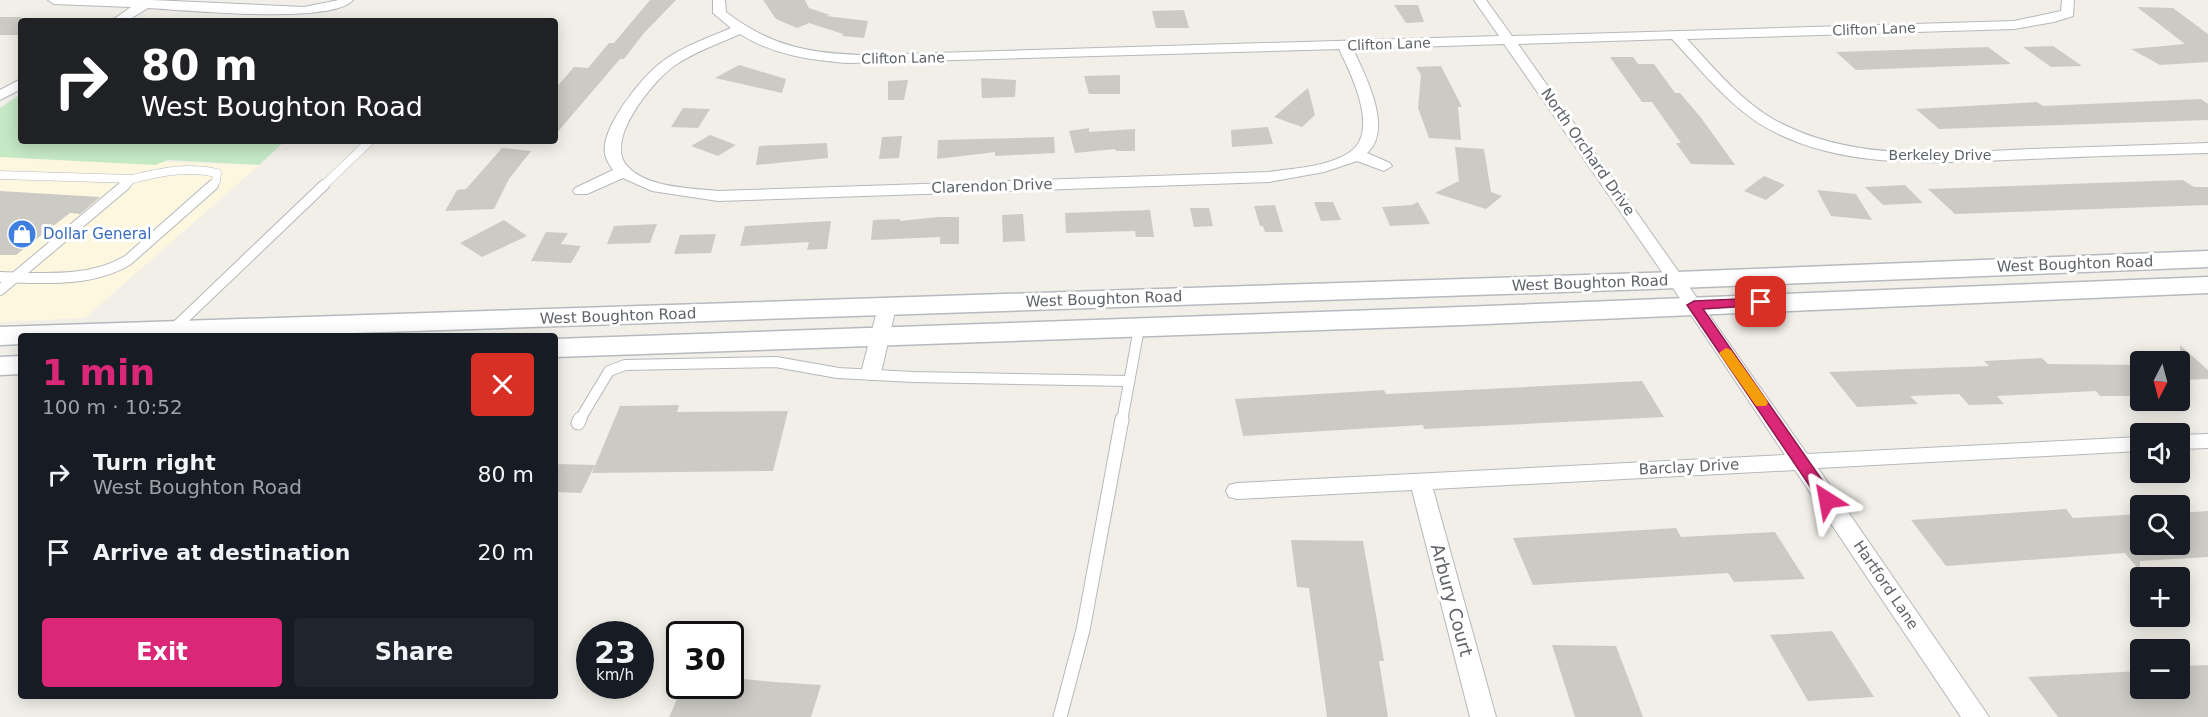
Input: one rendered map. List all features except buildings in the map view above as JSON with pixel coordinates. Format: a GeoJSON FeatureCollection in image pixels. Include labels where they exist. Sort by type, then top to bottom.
{"type":"FeatureCollection","features":[{"type":"Feature","properties":{"kind":"main road","name":"West Boughton Road"},"geometry":{"type":"LineString","coordinates":[[169,333],[2208,259]]}},
{"type":"Feature","properties":{"kind":"main road","name":"West Boughton Road"},"geometry":{"type":"LineString","coordinates":[[558,348],[880,338],[2208,285]]}},
{"type":"Feature","properties":{"kind":"main road","name":"West Boughton Road"},"geometry":{"type":"LineString","coordinates":[[0,336],[18,336]]}},
{"type":"Feature","properties":{"kind":"main road"},"geometry":{"type":"LineString","coordinates":[[0,366],[18,365]]}},
{"type":"Feature","properties":{"kind":"street"},"geometry":{"type":"LineString","coordinates":[[54,0],[149,2],[304,11],[340,5],[347,0]]}},
{"type":"Feature","properties":{"kind":"street","name":"Clifton Lane"},"geometry":{"type":"LineString","coordinates":[[719,0],[720,13],[739,30],[759,42],[795,53],[846,59],[2014,25],[2054,18],[2068,13],[2068,0]]}},
{"type":"Feature","properties":{"kind":"street","name":"North Orchard Drive"},"geometry":{"type":"LineString","coordinates":[[1480,0],[1694,305]]}},
{"type":"Feature","properties":{"kind":"street"},"geometry":{"type":"LineString","coordinates":[[123,18],[149,2]]}},
{"type":"Feature","properties":{"kind":"street"},"geometry":{"type":"LineString","coordinates":[[581,191],[625,174],[613,162],[611,150],[614,135],[620,122],[651,80],[676,58],[739,30]]}},
{"type":"Feature","properties":{"kind":"street","name":"Berkeley Drive"},"geometry":{"type":"LineString","coordinates":[[1676,35],[1744,105],[1768,122],[1808,140],[1856,151],[1892,156],[1938,158],[2208,148]]}},
{"type":"Feature","properties":{"kind":"street"},"geometry":{"type":"LineString","coordinates":[[1344,45],[1368,98],[1370,136],[1358,155],[1383,166]]}},
{"type":"Feature","properties":{"kind":"street"},"geometry":{"type":"LineString","coordinates":[[0,96],[18,85]]}},
{"type":"Feature","properties":{"kind":"street","name":"Clarendon Drive"},"geometry":{"type":"LineString","coordinates":[[625,174],[664,188],[718,196],[1269,177],[1333,165],[1358,155]]}},
{"type":"Feature","properties":{"kind":"street","name":"Hartford Lane"},"geometry":{"type":"LineString","coordinates":[[1694,305],[1976,717]]}},
{"type":"Feature","properties":{"kind":"street"},"geometry":{"type":"LineString","coordinates":[[871,373],[887,307]]}},
{"type":"Feature","properties":{"kind":"street"},"geometry":{"type":"LineString","coordinates":[[2190,442],[2208,441]]}},
{"type":"Feature","properties":{"kind":"street","name":"Barclay Drive"},"geometry":{"type":"LineString","coordinates":[[1237,491],[2130,444]]}},
{"type":"Feature","properties":{"kind":"street","name":"Arbury Court"},"geometry":{"type":"LineString","coordinates":[[1421,483],[1483,717]]}},
{"type":"Feature","properties":{"kind":"lane"},"geometry":{"type":"LineString","coordinates":[[169,333],[367,144]]}},
{"type":"Feature","properties":{"kind":"lane"},"geometry":{"type":"LineString","coordinates":[[0,175],[132,179],[177,170],[203,169],[216,173],[216,181],[208,190],[128,260],[116,267],[105,272],[0,277]]}},
{"type":"Feature","properties":{"kind":"lane"},"geometry":{"type":"LineString","coordinates":[[0,290],[132,179]]}},
{"type":"Feature","properties":{"kind":"lane"},"geometry":{"type":"LineString","coordinates":[[1059,717],[1083,630],[1138,328]]}},
{"type":"Feature","properties":{"kind":"lane"},"geometry":{"type":"LineString","coordinates":[[578,423],[609,371],[625,365],[776,362],[838,373],[913,377],[1129,381]]}},
{"type":"Feature","properties":{"kind":"shaded area"},"geometry":{"type":"Polygon","coordinates":[[[0,156],[259,165],[85,318],[0,322],[0,156]]]}},
{"type":"Feature","properties":{"kind":"green space"},"geometry":{"type":"Polygon","coordinates":[[[18,96],[18,144],[282,144],[259,165],[168,160],[155,165],[0,157],[0,108],[18,96]]]}},
{"type":"Feature","properties":{"kind":"slow traffic"},"geometry":{"type":"LineString","coordinates":[[1726,353],[1761,403]]}},
{"type":"Feature","properties":{"kind":"place","name":"Dollar General"},"geometry":{"type":"Point","coordinates":[22,234]}},
{"type":"Feature","properties":{"kind":"route"},"geometry":{"type":"LineString","coordinates":[[1761,302],[1694,305],[1827,500]]}}]}
